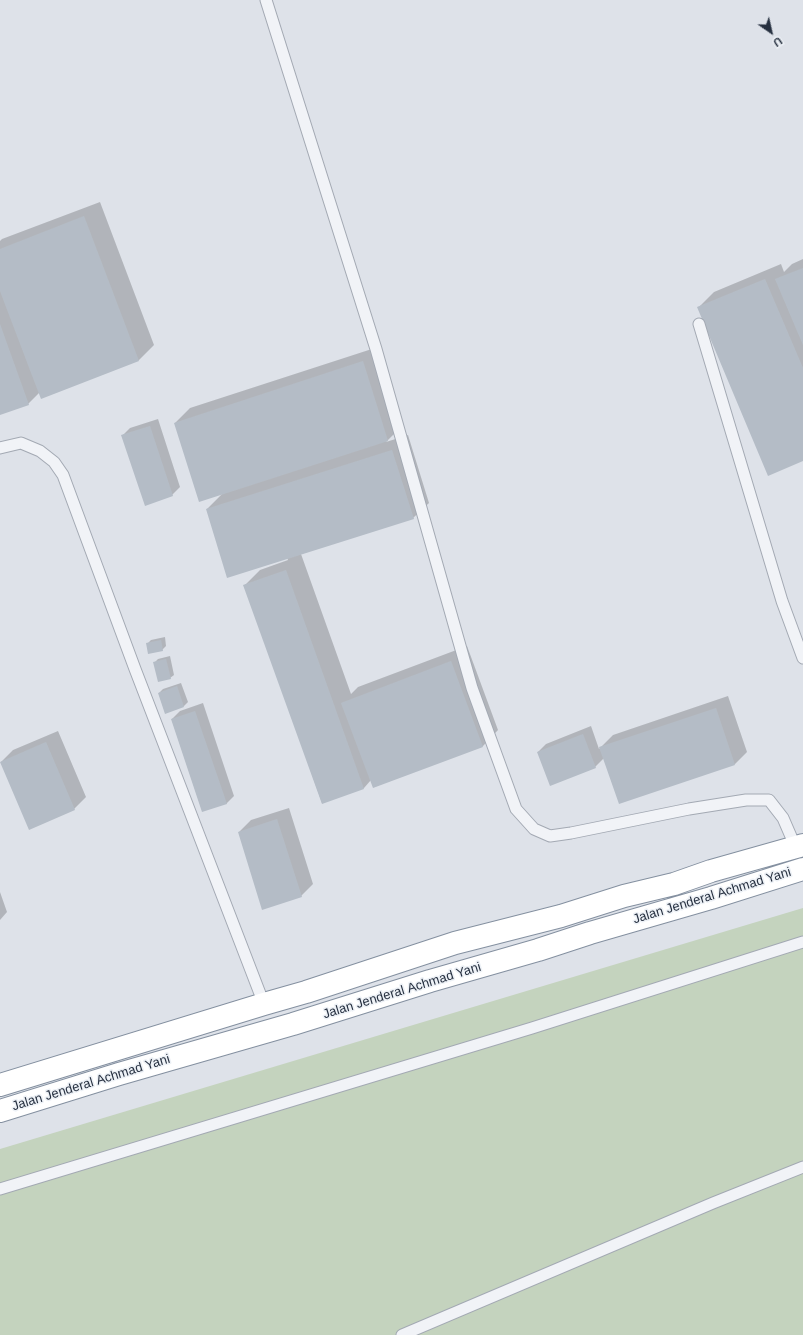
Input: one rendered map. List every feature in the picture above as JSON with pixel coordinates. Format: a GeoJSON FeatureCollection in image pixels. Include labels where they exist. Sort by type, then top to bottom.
{"type":"FeatureCollection","features":[{"type":"Feature","properties":{"kind":"highway","name":"Jalan Jenderal Achmad Yani"},"geometry":{"type":"LineString","coordinates":[[0,1085],[358,976],[455,943],[561,916],[624,896],[674,884],[711,871],[800,847]]}},
{"type":"Feature","properties":{"kind":"highway","name":"Jalan Jenderal Achmad Yani"},"geometry":{"type":"LineString","coordinates":[[0,1111],[119,1074],[293,1024],[430,981],[538,950],[590,932],[676,908],[803,868]]}},
{"type":"Feature","properties":{"kind":"lane"},"geometry":{"type":"LineString","coordinates":[[266,0],[376,349],[472,688],[516,809],[534,830],[550,836],[689,809],[746,800],[769,800],[783,818],[800,847]]}},
{"type":"Feature","properties":{"kind":"lane"},"geometry":{"type":"LineString","coordinates":[[698,324],[782,601],[803,658]]}},
{"type":"Feature","properties":{"kind":"lane"},"geometry":{"type":"LineString","coordinates":[[0,448],[21,443],[40,451],[54,462],[63,475],[135,669],[264,1004]]}},
{"type":"Feature","properties":{"kind":"lane"},"geometry":{"type":"LineString","coordinates":[[0,1189],[532,1028],[803,942]]}},
{"type":"Feature","properties":{"kind":"lane"},"geometry":{"type":"LineString","coordinates":[[402,1335],[714,1202],[803,1167]]}},
{"type":"Feature","properties":{"kind":"green space"},"geometry":{"type":"Polygon","coordinates":[[[803,908],[803,1335],[0,1335],[0,1149],[803,908]]]}},
{"type":"Feature","properties":{"kind":"building"},"geometry":{"type":"Polygon","coordinates":[[[84,216],[139,361],[41,399],[0,291],[0,249],[84,216]]]}},
{"type":"Feature","properties":{"kind":"building"},"geometry":{"type":"Polygon","coordinates":[[[803,268],[803,345],[775,279],[803,268]]]}},
{"type":"Feature","properties":{"kind":"building"},"geometry":{"type":"Polygon","coordinates":[[[765,279],[803,368],[803,461],[768,476],[697,307],[765,279]]]}},
{"type":"Feature","properties":{"kind":"building"},"geometry":{"type":"Polygon","coordinates":[[[0,324],[29,405],[0,415],[0,324]]]}},
{"type":"Feature","properties":{"kind":"building"},"geometry":{"type":"Polygon","coordinates":[[[363,361],[388,441],[199,502],[174,423],[363,361]]]}},
{"type":"Feature","properties":{"kind":"building"},"geometry":{"type":"Polygon","coordinates":[[[150,426],[173,496],[145,506],[121,435],[150,426]]]}},
{"type":"Feature","properties":{"kind":"building"},"geometry":{"type":"Polygon","coordinates":[[[392,450],[414,519],[227,578],[206,509],[392,450]]]}},
{"type":"Feature","properties":{"kind":"building"},"geometry":{"type":"Polygon","coordinates":[[[286,570],[364,789],[322,804],[243,585],[286,570]]]}},
{"type":"Feature","properties":{"kind":"building"},"geometry":{"type":"Polygon","coordinates":[[[161,640],[163,651],[148,654],[146,643],[161,640]]]}},
{"type":"Feature","properties":{"kind":"building"},"geometry":{"type":"Polygon","coordinates":[[[166,659],[171,679],[158,682],[153,662],[166,659]]]}},
{"type":"Feature","properties":{"kind":"building"},"geometry":{"type":"Polygon","coordinates":[[[451,661],[483,747],[373,788],[341,703],[451,661]]]}},
{"type":"Feature","properties":{"kind":"building"},"geometry":{"type":"Polygon","coordinates":[[[177,686],[184,707],[165,714],[158,693],[177,686]]]}},
{"type":"Feature","properties":{"kind":"building"},"geometry":{"type":"Polygon","coordinates":[[[716,708],[735,765],[619,804],[599,747],[716,708]]]}},
{"type":"Feature","properties":{"kind":"building"},"geometry":{"type":"Polygon","coordinates":[[[195,711],[227,804],[202,812],[171,719],[195,711]]]}},
{"type":"Feature","properties":{"kind":"building"},"geometry":{"type":"Polygon","coordinates":[[[583,734],[596,768],[550,786],[537,752],[583,734]]]}},
{"type":"Feature","properties":{"kind":"building"},"geometry":{"type":"Polygon","coordinates":[[[46,742],[75,810],[29,830],[0,762],[46,742]]]}},
{"type":"Feature","properties":{"kind":"building"},"geometry":{"type":"Polygon","coordinates":[[[277,819],[302,897],[262,910],[238,832],[277,819]]]}}]}
